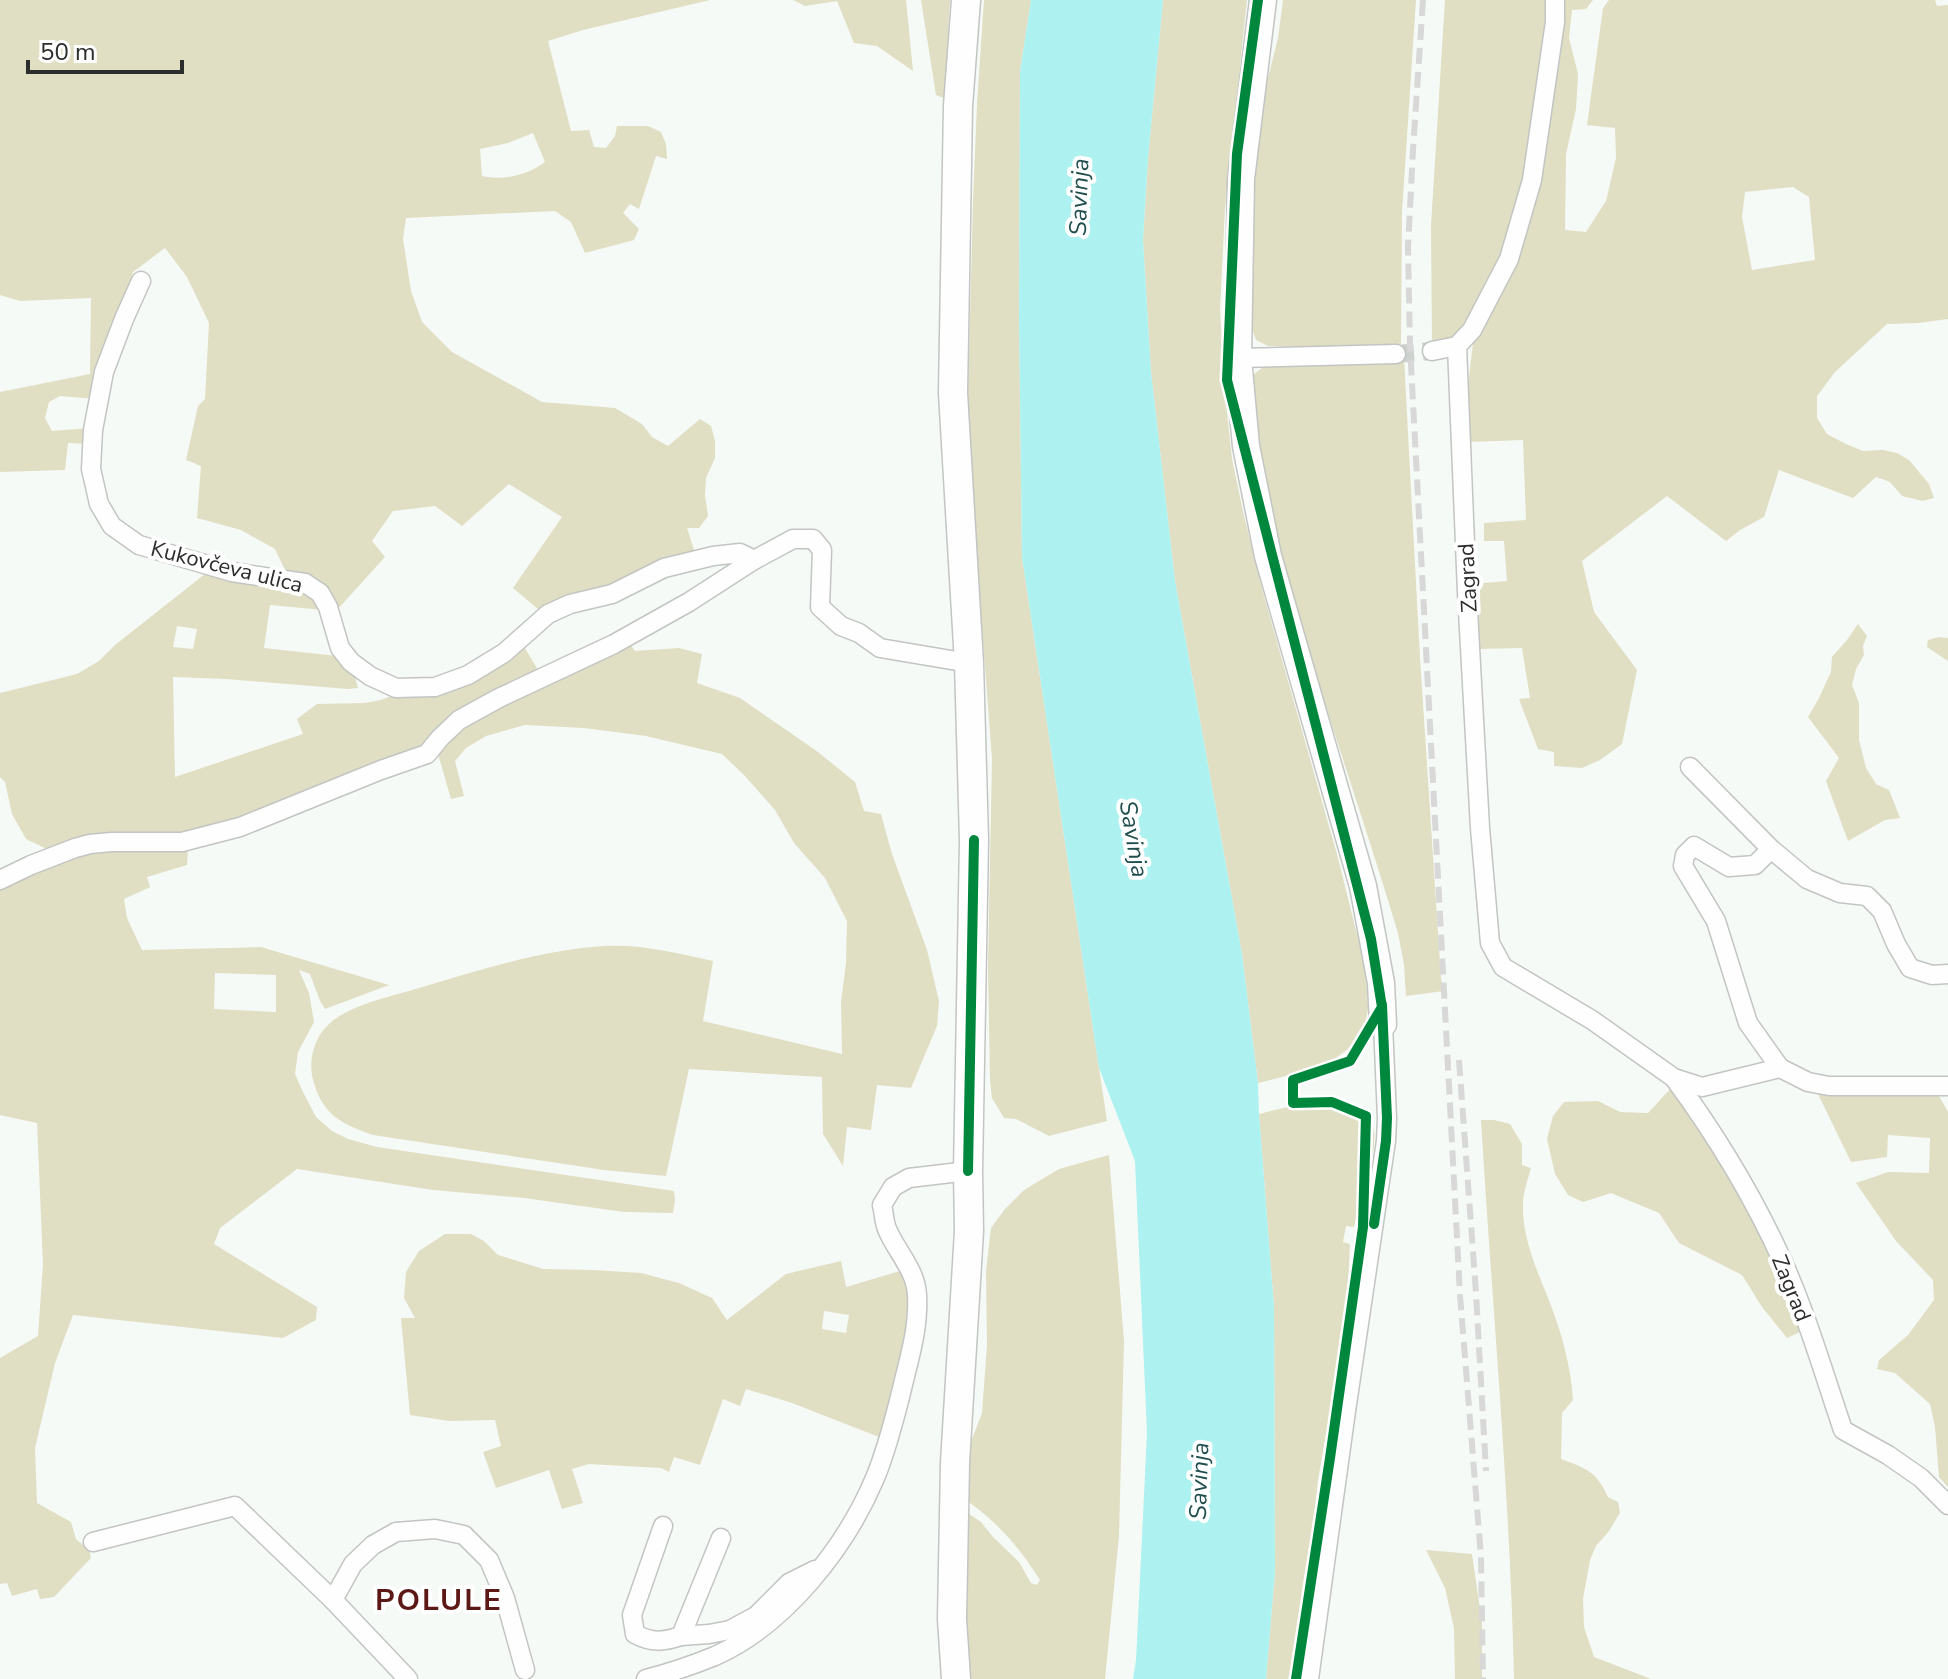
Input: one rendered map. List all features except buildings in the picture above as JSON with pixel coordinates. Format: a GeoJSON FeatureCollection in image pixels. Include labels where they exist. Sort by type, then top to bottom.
{"type":"FeatureCollection","features":[{"type":"Feature","properties":{"kind":"main road"},"geometry":{"type":"LineString","coordinates":[[956,1679],[952,1619],[955,1463],[969,1231],[974,840],[969,663],[953,393],[958,106],[966,0]]}},
{"type":"Feature","properties":{"kind":"street"},"geometry":{"type":"LineString","coordinates":[[1263,0],[1241,179],[1238,358],[1246,446],[1268,556],[1363,886],[1381,983],[1387,1118],[1309,1679]]}},
{"type":"Feature","properties":{"kind":"street"},"geometry":{"type":"LineString","coordinates":[[1432,351],[1457,346],[1472,330],[1509,259],[1532,180],[1555,22],[1555,0]]}},
{"type":"Feature","properties":{"kind":"street","name":"Kukovčeva ulica"},"geometry":{"type":"LineString","coordinates":[[141,281],[104,372],[93,430],[91,469],[99,504],[105,515],[112,526],[139,545],[232,572],[305,583],[320,593],[328,607],[340,648],[351,662],[370,676],[396,688],[435,687],[468,675],[504,653],[548,614],[570,604],[612,594],[664,568],[740,553],[754,560]]}},
{"type":"Feature","properties":{"kind":"street","name":"Zagrad"},"geometry":{"type":"LineString","coordinates":[[1457,346],[1478,797],[1490,943],[1503,967],[1592,1020],[1674,1078],[1702,1087],[1780,1068]]}},
{"type":"Feature","properties":{"kind":"street"},"geometry":{"type":"LineString","coordinates":[[1238,358],[1396,354]]}},
{"type":"Feature","properties":{"kind":"street"},"geometry":{"type":"LineString","coordinates":[[0,880],[31,865],[90,844],[182,842],[240,827],[427,754],[459,720],[614,644],[793,539],[813,539],[822,550],[820,607],[841,626],[859,633],[880,648],[969,663]]}},
{"type":"Feature","properties":{"kind":"street"},"geometry":{"type":"LineString","coordinates":[[1690,767],[1771,849],[1807,879],[1840,893],[1867,896],[1882,911],[1910,968],[1932,975],[1948,974]]}},
{"type":"Feature","properties":{"kind":"street"},"geometry":{"type":"LineString","coordinates":[[1771,849],[1755,865],[1729,867],[1694,846],[1685,855],[1683,866],[1716,921],[1748,1023],[1780,1068],[1808,1082],[1829,1086],[1948,1086]]}},
{"type":"Feature","properties":{"kind":"street","name":"Zagrad"},"geometry":{"type":"LineString","coordinates":[[1674,1078],[1706,1121],[1783,1263],[1843,1430],[1921,1478],[1948,1505]]}},
{"type":"Feature","properties":{"kind":"street"},"geometry":{"type":"LineString","coordinates":[[646,1679],[716,1655],[767,1625],[800,1594],[824,1565],[859,1510],[889,1441],[917,1326],[917,1290],[909,1266],[887,1229],[882,1205],[893,1187],[909,1178],[968,1171]]}},
{"type":"Feature","properties":{"kind":"street"},"geometry":{"type":"LineString","coordinates":[[93,1542],[235,1506],[333,1600],[408,1679]]}},
{"type":"Feature","properties":{"kind":"street"},"geometry":{"type":"LineString","coordinates":[[663,1526],[632,1615],[635,1634],[646,1640],[664,1642],[681,1636],[730,1630],[756,1616],[789,1583],[824,1565]]}},
{"type":"Feature","properties":{"kind":"street"},"geometry":{"type":"LineString","coordinates":[[333,1600],[353,1564],[373,1545],[396,1532],[435,1529],[464,1535],[489,1560],[505,1598],[525,1670]]}},
{"type":"Feature","properties":{"kind":"street"},"geometry":{"type":"LineString","coordinates":[[681,1636],[721,1538]]}},
{"type":"Feature","properties":{"kind":"shaded area"},"geometry":{"type":"Polygon","coordinates":[[[0,0],[710,0],[548,41],[571,131],[589,130],[594,147],[606,148],[615,136],[617,126],[648,126],[661,132],[667,159],[656,156],[639,209],[630,204],[623,213],[639,229],[634,240],[585,253],[571,222],[555,211],[406,218],[403,239],[411,291],[422,322],[452,352],[542,402],[615,408],[642,424],[652,437],[668,446],[700,419],[711,426],[715,458],[706,478],[708,516],[699,528],[687,528],[695,553],[609,587],[539,610],[513,588],[562,517],[509,484],[462,526],[435,506],[393,511],[372,541],[385,557],[336,611],[287,574],[275,549],[241,530],[197,518],[201,466],[186,460],[198,406],[205,399],[209,323],[187,277],[165,248],[133,272],[128,298],[95,399],[60,396],[49,402],[45,418],[52,431],[90,428],[88,444],[68,443],[65,470],[0,472],[0,392],[90,374],[91,298],[20,301],[0,295],[0,0]],[[533,133],[480,149],[482,176],[515,176],[545,162],[533,133]]]}},
{"type":"Feature","properties":{"kind":"shaded area"},"geometry":{"type":"Polygon","coordinates":[[[793,0],[906,0],[913,71],[877,46],[854,43],[837,1],[805,6],[793,0]]]}},
{"type":"Feature","properties":{"kind":"shaded area"},"geometry":{"type":"Polygon","coordinates":[[[921,0],[950,0],[944,98],[936,95],[921,0]]]}},
{"type":"Feature","properties":{"kind":"shaded area"},"geometry":{"type":"Polygon","coordinates":[[[984,0],[1031,0],[1020,72],[1022,557],[1107,1121],[1049,1136],[1016,1119],[1004,1118],[992,1098],[990,1080],[988,967],[992,759],[968,396],[973,202],[984,0]]]}},
{"type":"Feature","properties":{"kind":"shaded area"},"geometry":{"type":"Polygon","coordinates":[[[1163,0],[1247,0],[1225,209],[1220,310],[1232,459],[1264,596],[1338,858],[1366,971],[1368,1008],[1365,1026],[1348,1049],[1325,1066],[1258,1083],[1242,954],[1175,581],[1151,372],[1143,240],[1163,0]]]}},
{"type":"Feature","properties":{"kind":"shaded area"},"geometry":{"type":"Polygon","coordinates":[[[1283,0],[1416,0],[1402,212],[1401,344],[1268,346],[1256,340],[1251,326],[1249,261],[1254,191],[1264,94],[1278,38],[1283,0]]]}},
{"type":"Feature","properties":{"kind":"shaded area"},"geometry":{"type":"Polygon","coordinates":[[[1445,0],[1547,0],[1546,38],[1531,138],[1509,241],[1460,334],[1432,345],[1431,225],[1445,0]]]}},
{"type":"Feature","properties":{"kind":"shaded area"},"geometry":{"type":"Polygon","coordinates":[[[1564,0],[1593,0],[1586,9],[1572,10],[1569,38],[1578,74],[1576,109],[1566,154],[1565,230],[1586,232],[1606,201],[1616,158],[1615,128],[1587,125],[1603,8],[1609,0],[1935,0],[1937,6],[1948,5],[1948,319],[1887,324],[1835,372],[1817,396],[1817,418],[1827,434],[1863,451],[1883,450],[1909,460],[1929,484],[1934,498],[1923,501],[1902,496],[1890,482],[1876,477],[1853,498],[1779,470],[1764,517],[1726,541],[1667,496],[1582,561],[1594,612],[1637,670],[1622,744],[1600,760],[1582,768],[1554,766],[1554,752],[1538,749],[1519,699],[1530,698],[1522,648],[1477,649],[1472,584],[1507,581],[1504,541],[1484,541],[1484,523],[1526,520],[1523,440],[1468,442],[1467,394],[1473,343],[1506,283],[1561,34],[1564,0]],[[1793,187],[1745,192],[1742,217],[1752,270],[1815,260],[1809,197],[1793,187]]]}},
{"type":"Feature","properties":{"kind":"shaded area"},"geometry":{"type":"Polygon","coordinates":[[[1404,358],[1420,658],[1444,991],[1406,996],[1398,933],[1317,676],[1271,510],[1256,429],[1253,375],[1263,367],[1277,363],[1404,358]]]}},
{"type":"Feature","properties":{"kind":"shaded area"},"geometry":{"type":"Polygon","coordinates":[[[210,570],[301,587],[324,610],[270,605],[264,648],[337,656],[353,669],[358,688],[348,689],[173,677],[175,777],[303,734],[297,719],[317,704],[365,703],[394,695],[421,696],[449,691],[495,669],[525,648],[538,670],[454,717],[419,750],[236,822],[175,837],[51,851],[26,839],[12,814],[5,782],[0,777],[0,693],[77,674],[99,661],[210,570]],[[177,626],[173,647],[193,649],[197,629],[177,626]]]}},
{"type":"Feature","properties":{"kind":"shaded area"},"geometry":{"type":"Polygon","coordinates":[[[1858,624],[1867,636],[1864,655],[1852,685],[1859,703],[1859,740],[1866,768],[1876,784],[1889,790],[1900,818],[1885,820],[1848,841],[1826,781],[1839,758],[1808,717],[1831,672],[1832,657],[1858,624]]]}},
{"type":"Feature","properties":{"kind":"shaded area"},"geometry":{"type":"Polygon","coordinates":[[[1948,638],[1948,661],[1927,647],[1928,640],[1948,638]]]}},
{"type":"Feature","properties":{"kind":"shaded area"},"geometry":{"type":"Polygon","coordinates":[[[630,644],[635,651],[679,648],[702,654],[697,683],[740,698],[818,752],[855,782],[864,811],[881,814],[927,950],[939,1001],[937,1026],[911,1088],[877,1085],[871,1130],[847,1127],[843,1166],[823,1134],[822,1077],[689,1069],[666,1176],[604,1170],[373,1135],[351,1127],[334,1116],[317,1092],[311,1065],[316,1043],[329,1024],[348,1011],[511,962],[604,946],[645,948],[713,961],[703,1021],[842,1054],[841,1002],[847,921],[825,878],[794,843],[775,810],[722,754],[646,736],[525,725],[486,736],[466,748],[455,761],[464,796],[451,799],[438,754],[451,737],[468,723],[630,644]]]}},
{"type":"Feature","properties":{"kind":"shaded area"},"geometry":{"type":"Polygon","coordinates":[[[188,848],[187,865],[147,877],[150,887],[124,899],[127,918],[142,950],[261,947],[389,985],[325,1009],[310,974],[299,970],[309,993],[314,1022],[298,1052],[295,1074],[316,1117],[332,1131],[377,1147],[674,1191],[675,1200],[673,1213],[624,1212],[524,1198],[433,1190],[297,1169],[220,1228],[214,1244],[317,1307],[316,1320],[283,1338],[73,1315],[55,1363],[35,1448],[37,1503],[71,1522],[76,1539],[89,1550],[91,1558],[54,1597],[40,1599],[37,1589],[12,1596],[7,1583],[0,1584],[0,1358],[38,1336],[43,1264],[37,1123],[0,1115],[0,886],[93,851],[188,848]],[[215,973],[214,1009],[276,1012],[276,975],[215,973]]]}},
{"type":"Feature","properties":{"kind":"shaded area"},"geometry":{"type":"Polygon","coordinates":[[[1672,1087],[1709,1131],[1778,1261],[1802,1331],[1787,1338],[1742,1275],[1679,1243],[1659,1213],[1611,1193],[1583,1202],[1568,1195],[1555,1174],[1547,1139],[1553,1116],[1564,1102],[1598,1101],[1620,1112],[1648,1113],[1672,1087]]]}},
{"type":"Feature","properties":{"kind":"shaded area"},"geometry":{"type":"Polygon","coordinates":[[[1910,1093],[1939,1096],[1948,1112],[1948,1487],[1939,1477],[1930,1404],[1895,1373],[1877,1369],[1879,1360],[1908,1335],[1934,1300],[1933,1280],[1896,1241],[1856,1183],[1888,1172],[1929,1173],[1930,1138],[1888,1135],[1887,1157],[1851,1162],[1818,1094],[1910,1093]]]}},
{"type":"Feature","properties":{"kind":"shaded area"},"geometry":{"type":"Polygon","coordinates":[[[1333,1098],[1356,1109],[1370,1121],[1374,1148],[1354,1227],[1346,1226],[1343,1242],[1350,1244],[1346,1322],[1318,1480],[1298,1679],[1266,1679],[1275,1571],[1274,1307],[1259,1114],[1333,1098]]]}},
{"type":"Feature","properties":{"kind":"shaded area"},"geometry":{"type":"Polygon","coordinates":[[[1481,1120],[1510,1124],[1522,1144],[1522,1165],[1531,1168],[1523,1199],[1527,1240],[1561,1335],[1572,1387],[1573,1400],[1562,1413],[1561,1459],[1590,1472],[1608,1497],[1618,1502],[1620,1513],[1596,1546],[1590,1560],[1583,1599],[1584,1627],[1594,1657],[1651,1679],[1514,1679],[1505,1469],[1481,1120]]]}},
{"type":"Feature","properties":{"kind":"shaded area"},"geometry":{"type":"Polygon","coordinates":[[[1109,1155],[1124,1341],[1119,1536],[1105,1679],[966,1679],[963,1510],[981,1522],[1019,1562],[1031,1583],[1037,1585],[1040,1580],[1006,1535],[963,1498],[969,1447],[982,1413],[987,1345],[986,1271],[991,1228],[1024,1190],[1059,1169],[1109,1155]]]}},
{"type":"Feature","properties":{"kind":"shaded area"},"geometry":{"type":"Polygon","coordinates":[[[445,1234],[471,1234],[484,1241],[498,1255],[543,1269],[641,1273],[679,1283],[712,1298],[727,1320],[786,1274],[841,1261],[846,1287],[900,1271],[909,1298],[907,1325],[879,1437],[792,1403],[746,1389],[740,1406],[723,1399],[700,1465],[674,1457],[669,1472],[661,1468],[589,1464],[572,1469],[583,1503],[562,1509],[549,1470],[496,1488],[483,1452],[501,1446],[495,1420],[449,1421],[410,1415],[401,1318],[415,1318],[404,1298],[406,1272],[419,1251],[445,1234]],[[824,1311],[822,1329],[846,1333],[849,1315],[824,1311]]]}},
{"type":"Feature","properties":{"kind":"shaded area"},"geometry":{"type":"Polygon","coordinates":[[[1426,1550],[1472,1554],[1482,1623],[1482,1679],[1455,1679],[1454,1628],[1445,1588],[1426,1550]]]}},
{"type":"Feature","properties":{"kind":"water","name":"Savinja"},"geometry":{"type":"Polygon","coordinates":[[[1031,0],[1163,0],[1143,240],[1151,372],[1175,581],[1242,954],[1258,1083],[1274,1307],[1275,1571],[1266,1679],[1133,1679],[1147,1433],[1135,1161],[1099,1068],[1022,557],[1020,72],[1031,0]]]}},
{"type":"Feature","properties":{"kind":"tunnel"},"geometry":{"type":"LineString","coordinates":[[1396,354],[1432,351]]}},
{"type":"Feature","properties":{"kind":"railway"},"geometry":{"type":"LineString","coordinates":[[1423,0],[1408,247],[1410,345],[1460,1295],[1481,1557],[1483,1679]]}},
{"type":"Feature","properties":{"kind":"railway"},"geometry":{"type":"LineString","coordinates":[[1459,1060],[1486,1471]]}},
{"type":"Feature","properties":{"kind":"cycle path"},"geometry":{"type":"LineString","coordinates":[[1258,0],[1237,154],[1227,380],[1371,939],[1382,1007],[1350,1061],[1293,1080],[1293,1103],[1332,1102],[1366,1116],[1363,1227],[1296,1679]]}},
{"type":"Feature","properties":{"kind":"cycle path"},"geometry":{"type":"LineString","coordinates":[[968,1171],[974,840]]}},
{"type":"Feature","properties":{"kind":"cycle path"},"geometry":{"type":"LineString","coordinates":[[1374,1224],[1387,1118],[1382,1005]]}},
{"type":"Feature","properties":{"kind":"district","name":"POLULE"},"geometry":{"type":"Point","coordinates":[439,1600]}}]}
